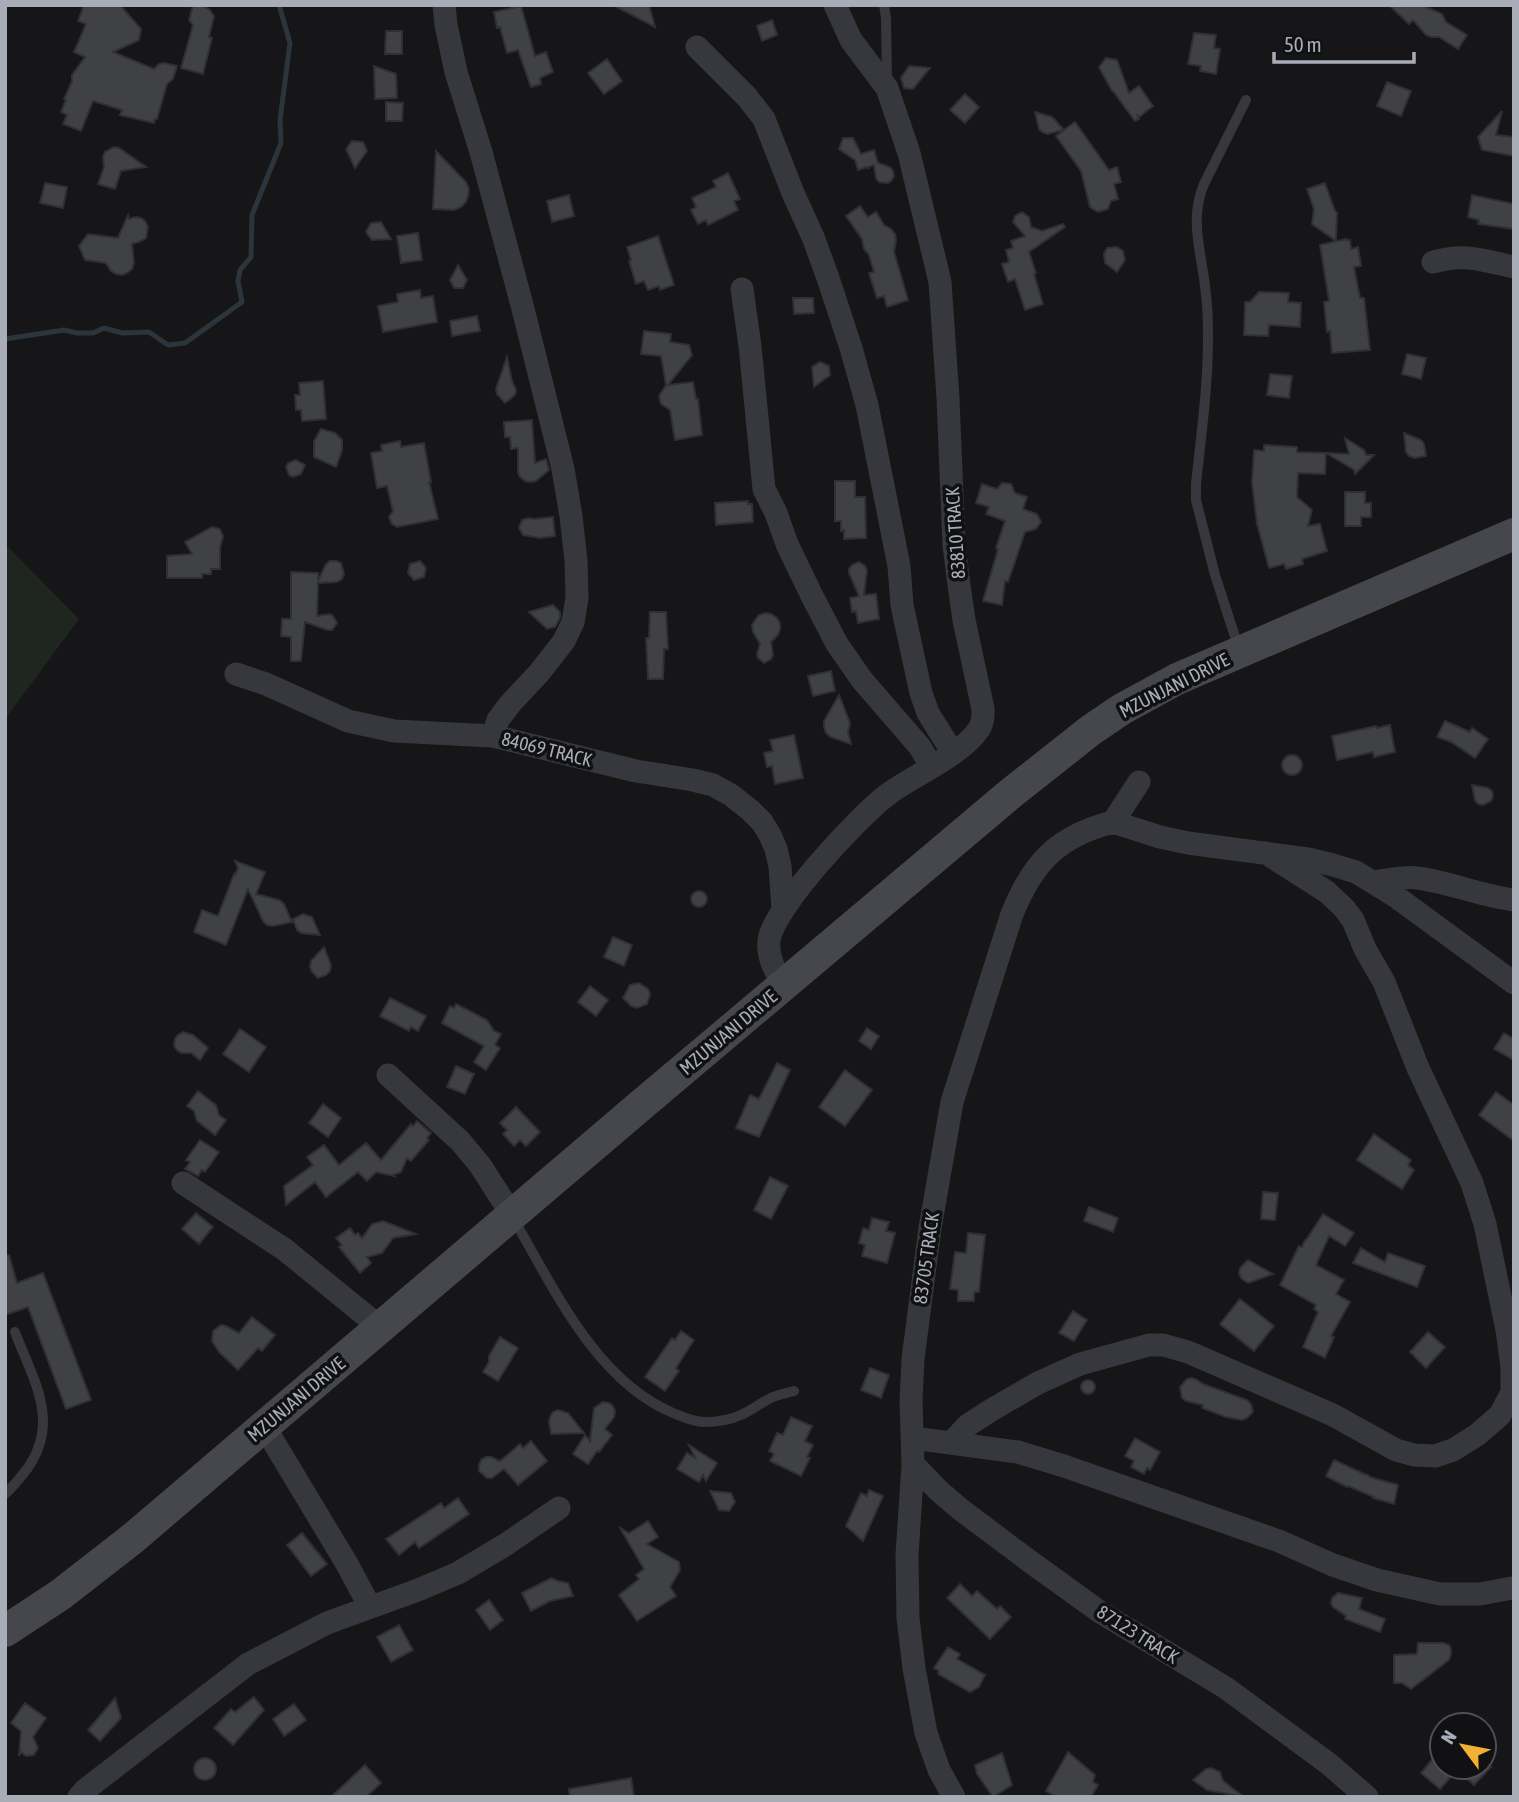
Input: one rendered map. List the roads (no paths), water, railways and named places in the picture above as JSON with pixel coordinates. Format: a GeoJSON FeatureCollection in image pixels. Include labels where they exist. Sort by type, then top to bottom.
{"type":"FeatureCollection","features":[{"type":"Feature","properties":{"kind":"main road","name":"MZUNJANI DRIVE"},"geometry":{"type":"LineString","coordinates":[[5,1631],[60,1595],[132,1539],[630,1114],[1010,794],[1091,730],[1152,691],[1177,679],[1514,534]]}},
{"type":"Feature","properties":{"kind":"street"},"geometry":{"type":"LineString","coordinates":[[444,5],[456,72],[481,152],[563,470],[576,560],[577,598],[573,622],[564,641],[498,720],[493,736]]}},
{"type":"Feature","properties":{"kind":"street","name":"83810 TRACK"},"geometry":{"type":"LineString","coordinates":[[784,986],[769,952],[772,929],[783,910],[816,867],[861,818],[886,795],[953,753],[978,730],[983,709],[964,620],[954,545],[940,282],[909,153],[887,88],[851,40],[835,5]]}},
{"type":"Feature","properties":{"kind":"street"},"geometry":{"type":"LineString","coordinates":[[697,47],[747,97],[764,119],[828,278],[867,405],[899,566],[902,605],[921,693],[929,713],[953,753]]}},
{"type":"Feature","properties":{"kind":"street"},"geometry":{"type":"LineString","coordinates":[[1433,262],[1452,257],[1470,257],[1514,267]]}},
{"type":"Feature","properties":{"kind":"street"},"geometry":{"type":"LineString","coordinates":[[742,289],[764,489],[776,513],[786,544],[837,644],[862,680],[920,747],[931,766]]}},
{"type":"Feature","properties":{"kind":"street","name":"84069 TRACK"},"geometry":{"type":"LineString","coordinates":[[236,674],[266,684],[348,721],[394,730],[493,736],[636,771],[713,785],[731,795],[762,822],[776,849],[781,873],[783,910]]}},
{"type":"Feature","properties":{"kind":"street"},"geometry":{"type":"LineString","coordinates":[[1139,782],[1114,822],[1188,843],[1266,853],[1356,872],[1395,895],[1514,984]]}},
{"type":"Feature","properties":{"kind":"street","name":"83705 TRACK"},"geometry":{"type":"LineString","coordinates":[[954,1797],[939,1770],[926,1733],[911,1643],[907,1587],[913,1464],[913,1359],[952,1102],[1022,890],[1050,853],[1063,842],[1082,832],[1114,822]]}},
{"type":"Feature","properties":{"kind":"street"},"geometry":{"type":"LineString","coordinates":[[951,1443],[968,1425],[1038,1383],[1080,1364],[1149,1345],[1163,1345],[1188,1352],[1333,1415],[1396,1450],[1414,1455],[1435,1455],[1452,1450],[1477,1435],[1500,1415],[1512,1392],[1512,1367],[1485,1224],[1472,1183],[1418,1068],[1384,982],[1365,949],[1353,920],[1327,892],[1266,853]]}},
{"type":"Feature","properties":{"kind":"street"},"geometry":{"type":"LineString","coordinates":[[1374,882],[1414,877],[1514,900]]}},
{"type":"Feature","properties":{"kind":"street"},"geometry":{"type":"LineString","coordinates":[[388,1075],[460,1141],[512,1215]]}},
{"type":"Feature","properties":{"kind":"street"},"geometry":{"type":"LineString","coordinates":[[183,1183],[284,1249],[381,1328]]}},
{"type":"Feature","properties":{"kind":"street"},"geometry":{"type":"LineString","coordinates":[[264,1426],[370,1607]]}},
{"type":"Feature","properties":{"kind":"street"},"geometry":{"type":"LineString","coordinates":[[913,1438],[1018,1452],[1064,1465],[1279,1541],[1333,1565],[1377,1580],[1440,1594],[1480,1594],[1512,1588]]}},
{"type":"Feature","properties":{"kind":"street","name":"87123 TRACK"},"geometry":{"type":"LineString","coordinates":[[913,1464],[960,1509],[1028,1560],[1100,1612],[1226,1688],[1329,1764],[1367,1797]]}},
{"type":"Feature","properties":{"kind":"street"},"geometry":{"type":"LineString","coordinates":[[79,1797],[248,1664],[327,1623],[458,1573],[559,1508]]}},
{"type":"Feature","properties":{"kind":"lane"},"geometry":{"type":"LineString","coordinates":[[884,5],[887,88]]}},
{"type":"Feature","properties":{"kind":"lane"},"geometry":{"type":"LineString","coordinates":[[1240,652],[1215,575],[1196,500],[1208,341],[1207,297],[1196,212],[1204,184],[1246,100]]}},
{"type":"Feature","properties":{"kind":"lane"},"geometry":{"type":"LineString","coordinates":[[512,1215],[561,1301],[593,1348],[613,1372],[659,1407],[684,1418],[701,1422],[716,1421],[739,1416],[776,1395],[794,1391]]}},
{"type":"Feature","properties":{"kind":"lane"},"geometry":{"type":"LineString","coordinates":[[5,1494],[14,1487],[35,1457],[44,1423],[41,1400],[15,1332]]}},
{"type":"Feature","properties":{"kind":"waterway"},"geometry":{"type":"LineString","coordinates":[[5,339],[64,330],[93,333],[104,328],[122,333],[149,332],[168,345],[185,343],[242,302],[238,281],[240,270],[251,257],[252,215],[281,143],[280,120],[290,43],[279,5]]}}]}
